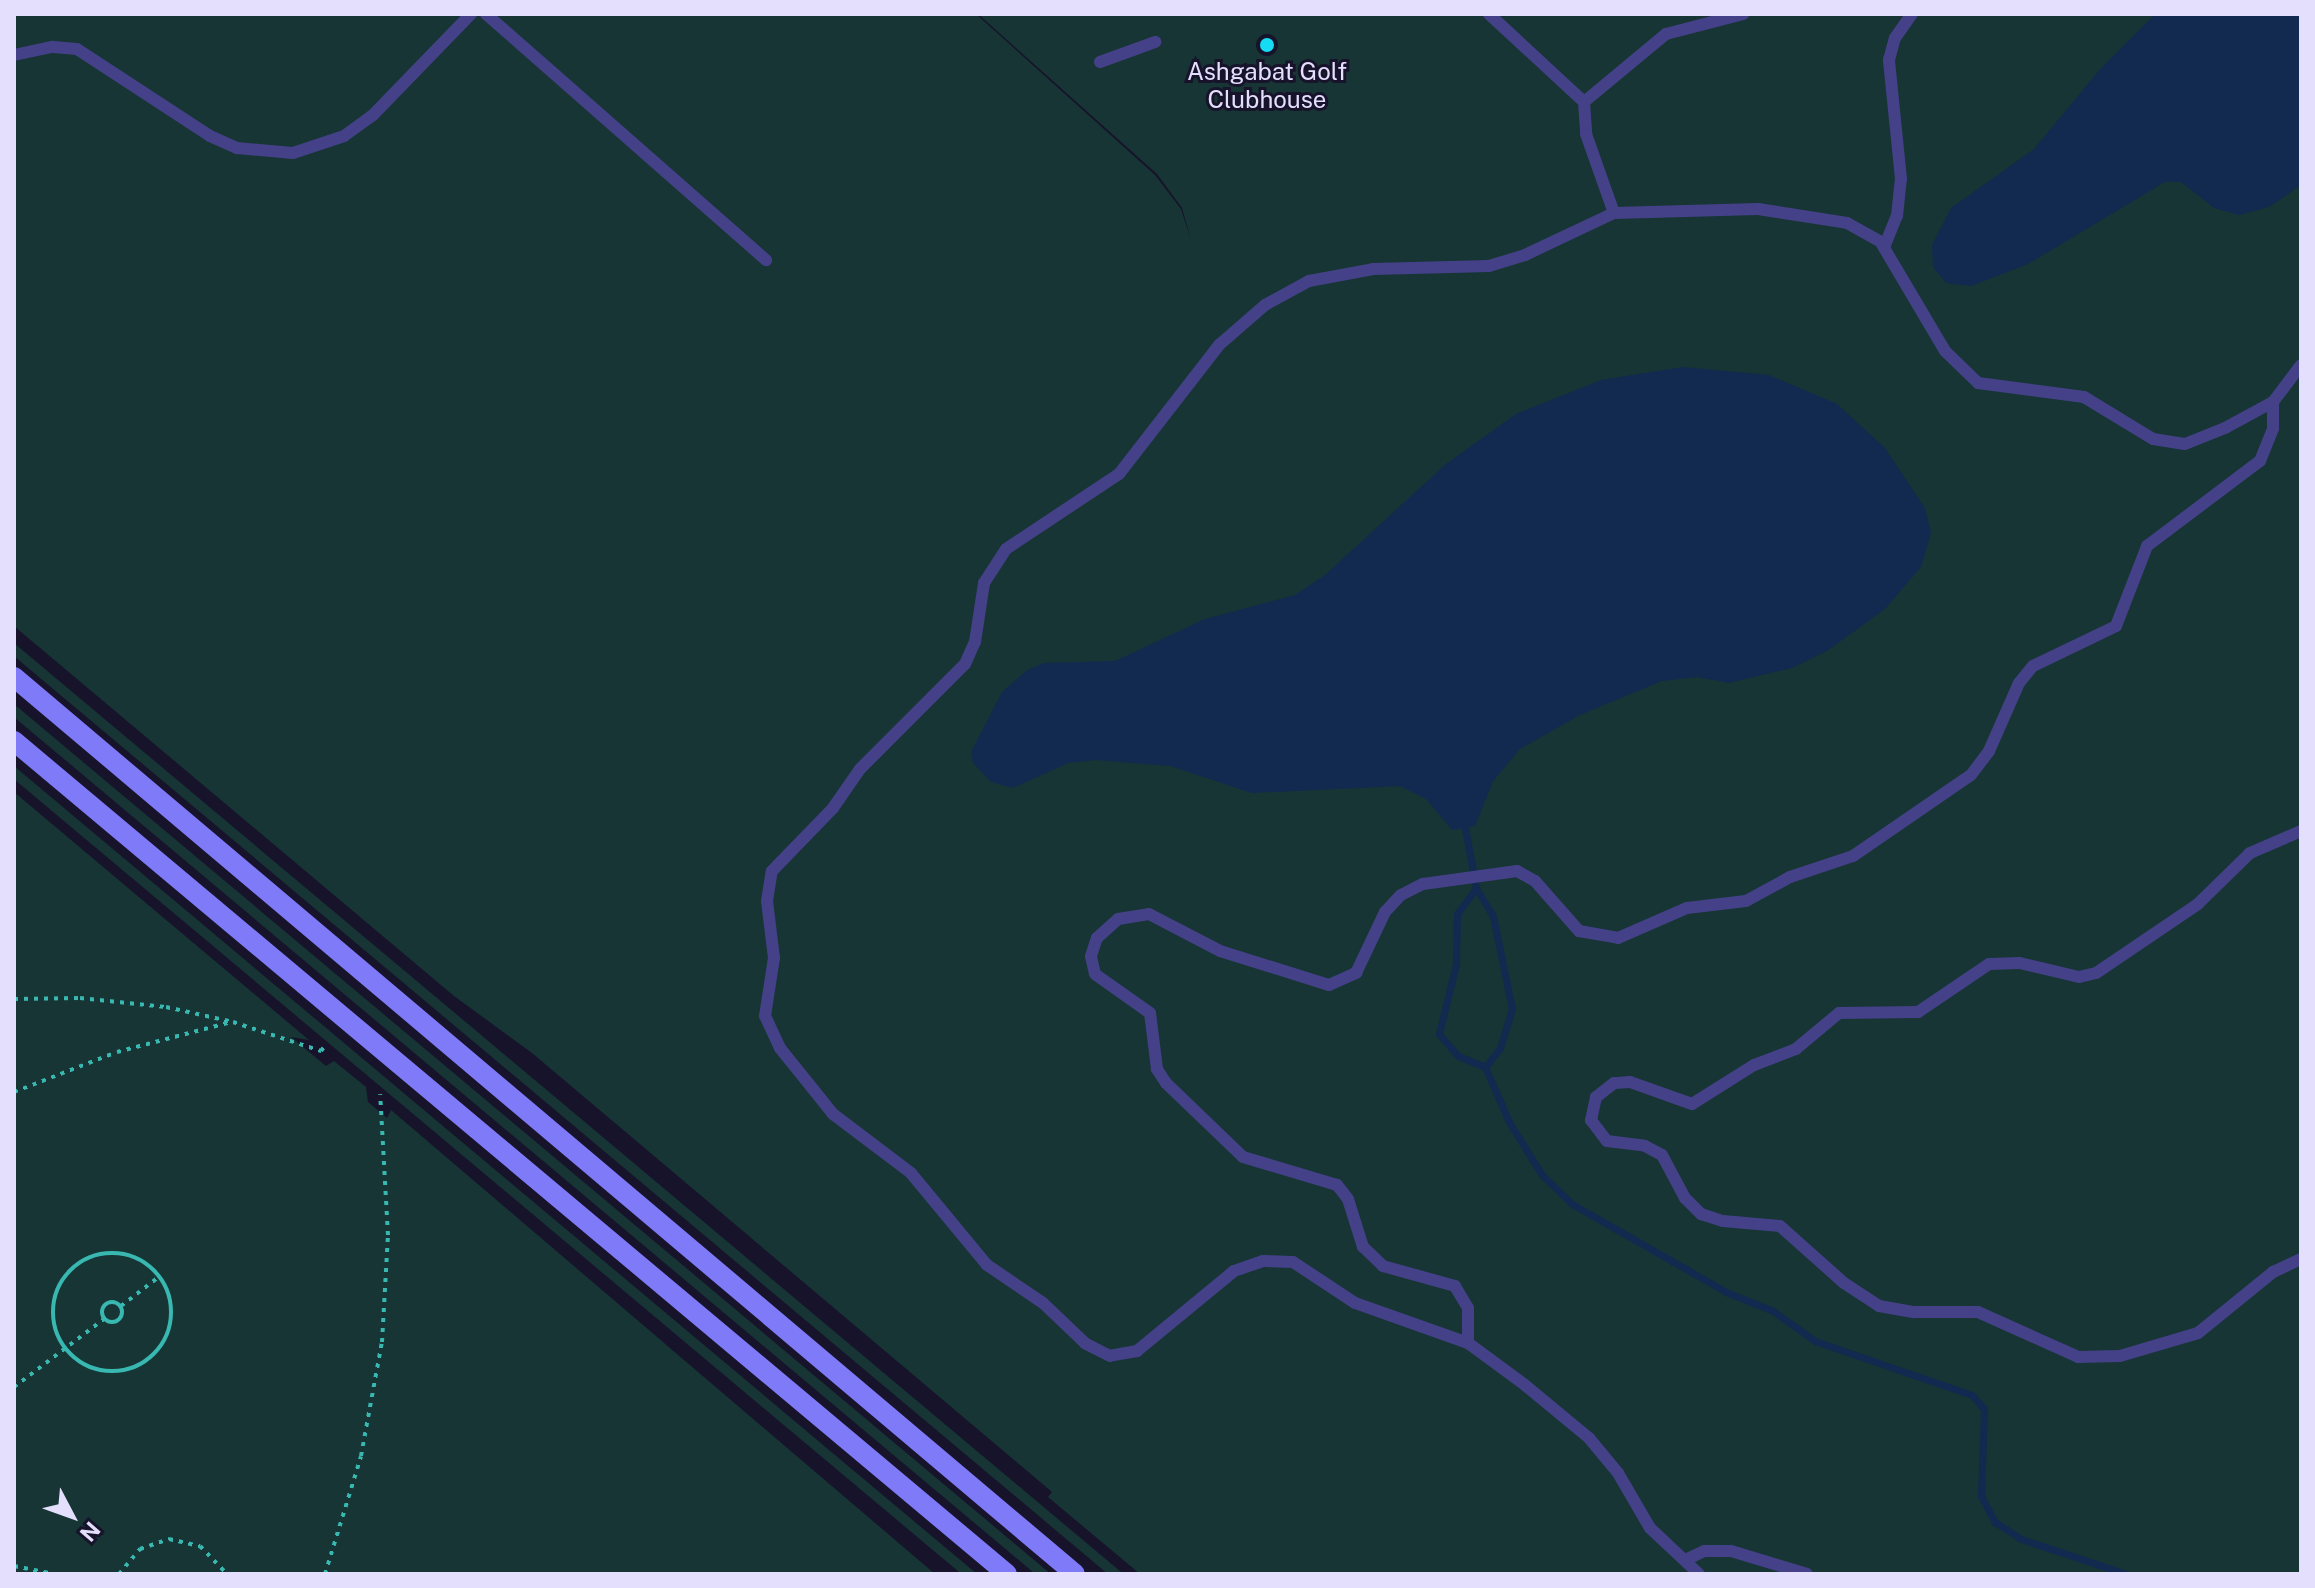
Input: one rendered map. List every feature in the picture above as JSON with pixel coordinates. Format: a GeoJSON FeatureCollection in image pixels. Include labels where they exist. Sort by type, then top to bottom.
{"type":"FeatureCollection","features":[{"type":"Feature","properties":{"kind":"street"},"geometry":{"type":"LineString","coordinates":[[14,677],[1075,1574]]}},
{"type":"Feature","properties":{"kind":"street"},"geometry":{"type":"LineString","coordinates":[[14,741],[1007,1574]]}},
{"type":"Feature","properties":{"kind":"lane"},"geometry":{"type":"LineString","coordinates":[[14,55],[53,47],[77,49],[210,136],[237,148],[293,153],[344,136],[373,115],[471,14]]}},
{"type":"Feature","properties":{"kind":"lane"},"geometry":{"type":"LineString","coordinates":[[486,14],[766,260]]}},
{"type":"Feature","properties":{"kind":"lane"},"geometry":{"type":"LineString","coordinates":[[1489,14],[1584,102],[1586,134],[1614,213]]}},
{"type":"Feature","properties":{"kind":"lane"},"geometry":{"type":"LineString","coordinates":[[1584,102],[1666,34],[1743,14]]}},
{"type":"Feature","properties":{"kind":"lane"},"geometry":{"type":"LineString","coordinates":[[1885,245],[1897,216],[1901,179],[1889,60],[1895,38],[1912,14]]}},
{"type":"Feature","properties":{"kind":"lane"},"geometry":{"type":"LineString","coordinates":[[1100,62],[1155,42]]}},
{"type":"Feature","properties":{"kind":"lane"},"geometry":{"type":"LineString","coordinates":[[1699,1574],[1650,1528],[1618,1473],[1589,1438],[1468,1343],[1355,1303],[1301,1265],[1279,1260],[1249,1264],[1217,1281],[1137,1351],[1115,1356],[1094,1349],[1043,1303],[987,1265],[911,1173],[833,1114],[780,1048],[765,1016],[774,958],[767,888],[777,862],[833,808],[860,769],[902,731],[931,694],[965,664],[975,642],[984,583],[997,560],[1031,529],[1119,474],[1199,366],[1265,305],[1300,285],[1339,273],[1500,264],[1614,213],[1698,207],[1788,212],[1847,223],[1885,245],[1945,351],[1978,383],[2084,397],[2153,439],[2176,444],[2208,436],[2273,402],[2301,365]]}},
{"type":"Feature","properties":{"kind":"lane"},"geometry":{"type":"LineString","coordinates":[[1468,1343],[1470,1322],[1459,1290],[1400,1274],[1372,1258],[1337,1185],[1252,1161],[1211,1130],[1160,1076],[1150,1013],[1100,980],[1091,964],[1103,932],[1118,919],[1142,913],[1220,951],[1310,983],[1335,983],[1361,968],[1379,921],[1401,895],[1423,884],[1490,873],[1525,874],[1579,931],[1618,938],[1687,908],[1746,901],[1790,877],[1867,848],[1971,775],[1989,751],[2019,683],[2033,666],[2116,626],[2144,550],[2260,461],[2273,428],[2273,402]]}},
{"type":"Feature","properties":{"kind":"lane"},"geometry":{"type":"LineString","coordinates":[[2301,831],[2250,853],[2198,904],[2096,973],[2079,977],[2020,963],[1989,964],[1918,1012],[1839,1013],[1796,1049],[1754,1065],[1692,1104],[1630,1082],[1614,1083],[1596,1097],[1591,1120],[1607,1141],[1645,1146],[1662,1155],[1685,1198],[1701,1214],[1723,1221],[1780,1226],[1844,1283],[1879,1306],[1914,1312],[1978,1312],[2078,1357],[2120,1356],[2198,1333],[2273,1272],[2301,1259]]}},
{"type":"Feature","properties":{"kind":"lane"},"geometry":{"type":"LineString","coordinates":[[1685,1560],[1719,1550],[1807,1574]]}},
{"type":"Feature","properties":{"kind":"path"},"geometry":{"type":"LineString","coordinates":[[14,999],[109,1000],[233,1022],[321,1051],[324,1047]]}},
{"type":"Feature","properties":{"kind":"path"},"geometry":{"type":"LineString","coordinates":[[14,1092],[117,1052],[233,1022]]}},
{"type":"Feature","properties":{"kind":"path"},"geometry":{"type":"LineString","coordinates":[[325,1574],[361,1456],[382,1342],[388,1235],[380,1094]]}},
{"type":"Feature","properties":{"kind":"path"},"geometry":{"type":"LineString","coordinates":[[120,1253],[135,1257],[160,1276],[171,1320],[148,1359],[120,1371],[104,1371],[76,1360],[65,1348],[57,1335],[53,1305],[76,1265],[89,1257],[120,1253]]}},
{"type":"Feature","properties":{"kind":"path"},"geometry":{"type":"LineString","coordinates":[[14,1387],[104,1319],[119,1321],[121,1306],[160,1276]]}},
{"type":"Feature","properties":{"kind":"path"},"geometry":{"type":"LineString","coordinates":[[104,1319],[106,1304],[121,1306]]}},
{"type":"Feature","properties":{"kind":"path"},"geometry":{"type":"LineString","coordinates":[[119,1574],[140,1549],[169,1539],[200,1546],[227,1574]]}},
{"type":"Feature","properties":{"kind":"path"},"geometry":{"type":"LineString","coordinates":[[14,1566],[54,1574]]}},
{"type":"Feature","properties":{"kind":"green space"},"geometry":{"type":"Polygon","coordinates":[[[14,14],[976,14],[1155,175],[1181,209],[1191,240],[1182,208],[1157,174],[978,14],[2301,14],[2301,1574],[1140,1574],[1048,1497],[1052,1492],[532,1053],[454,996],[14,626],[14,14]]]}},
{"type":"Feature","properties":{"kind":"green space"},"geometry":{"type":"Polygon","coordinates":[[[14,643],[1122,1572],[1108,1574],[14,656],[14,643]]]}},
{"type":"Feature","properties":{"kind":"green space"},"geometry":{"type":"Polygon","coordinates":[[[14,704],[1048,1572],[1035,1574],[14,717],[14,704]]]}},
{"type":"Feature","properties":{"kind":"green space"},"geometry":{"type":"Polygon","coordinates":[[[14,766],[976,1573],[961,1574],[14,779],[14,766]]]}},
{"type":"Feature","properties":{"kind":"green space"},"geometry":{"type":"Polygon","coordinates":[[[14,792],[309,1040],[291,1037],[326,1066],[334,1061],[366,1087],[368,1102],[387,1118],[391,1110],[935,1574],[14,1574],[14,792]]]}},
{"type":"Feature","properties":{"kind":"water"},"geometry":{"type":"Polygon","coordinates":[[[2155,14],[2301,14],[2301,185],[2269,207],[2239,215],[2214,208],[2181,182],[2165,182],[2028,264],[1971,286],[1946,283],[1933,267],[1932,245],[1951,208],[2034,149],[2101,68],[2155,14]]]}},
{"type":"Feature","properties":{"kind":"water"},"geometry":{"type":"Polygon","coordinates":[[[1683,367],[1769,375],[1837,404],[1885,448],[1925,508],[1931,533],[1921,567],[1885,609],[1827,651],[1792,668],[1729,683],[1697,677],[1662,681],[1580,715],[1520,749],[1493,781],[1475,826],[1452,830],[1426,799],[1400,786],[1252,793],[1170,766],[1096,760],[1068,763],[1013,788],[991,782],[973,763],[971,752],[1002,692],[1027,670],[1044,663],[1115,661],[1205,619],[1295,595],[1325,575],[1446,464],[1516,414],[1601,380],[1683,367]]]}},
{"type":"Feature","properties":{"kind":"waterway"},"geometry":{"type":"LineString","coordinates":[[1465,828],[1476,888],[1493,916],[1512,1009],[1500,1048],[1485,1067],[1509,1122],[1542,1175],[1572,1204],[1726,1292],[1773,1311],[1815,1341],[1972,1395],[1984,1409],[1981,1496],[1995,1522],[2021,1539],[2126,1574]]}},
{"type":"Feature","properties":{"kind":"waterway"},"geometry":{"type":"LineString","coordinates":[[1476,888],[1457,914],[1456,964],[1439,1034],[1458,1056],[1485,1067]]}},
{"type":"Feature","properties":{"kind":"place","name":"Ashgabat Golf Clubhouse"},"geometry":{"type":"Point","coordinates":[1267,45]}}]}
